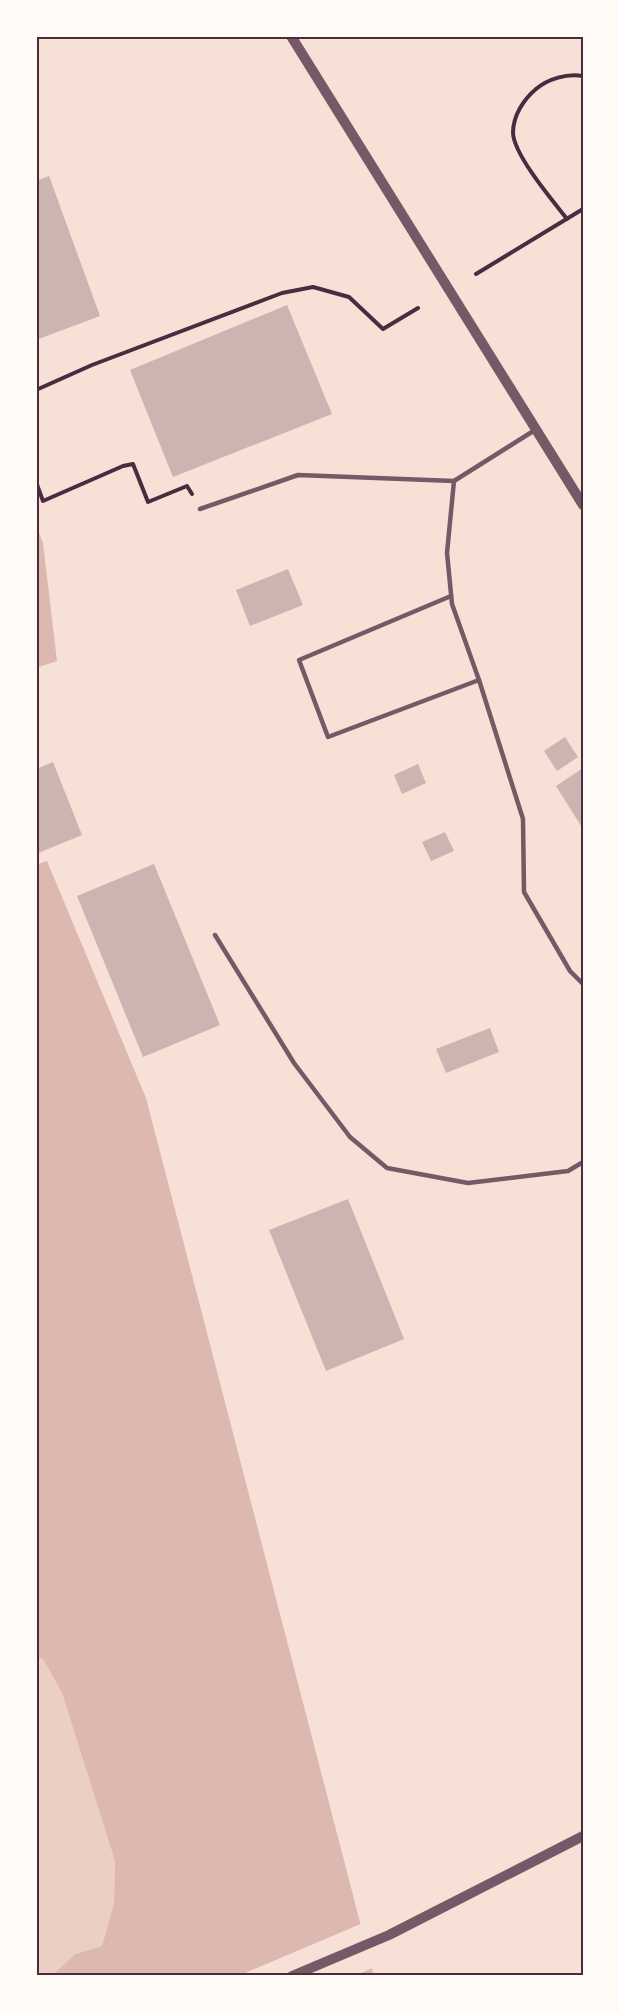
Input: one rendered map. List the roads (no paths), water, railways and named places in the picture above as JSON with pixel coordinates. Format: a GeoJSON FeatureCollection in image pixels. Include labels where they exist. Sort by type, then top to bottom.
{"type":"FeatureCollection","features":[{"type":"Feature","properties":{"kind":"street"},"geometry":{"type":"LineString","coordinates":[[291,36],[583,505]]}},
{"type":"Feature","properties":{"kind":"street"},"geometry":{"type":"LineString","coordinates":[[292,1976],[389,1935],[583,1836]]}},
{"type":"Feature","properties":{"kind":"lane"},"geometry":{"type":"LineString","coordinates":[[200,509],[298,475],[454,481],[535,430]]}},
{"type":"Feature","properties":{"kind":"lane"},"geometry":{"type":"LineString","coordinates":[[454,481],[447,553],[452,604],[479,680],[522,819],[524,892],[570,971],[583,984]]}},
{"type":"Feature","properties":{"kind":"lane"},"geometry":{"type":"LineString","coordinates":[[451,596],[299,660],[328,737],[479,680]]}},
{"type":"Feature","properties":{"kind":"lane"},"geometry":{"type":"LineString","coordinates":[[215,935],[294,1063],[350,1137],[387,1168],[468,1183],[568,1171],[583,1162]]}}]}
